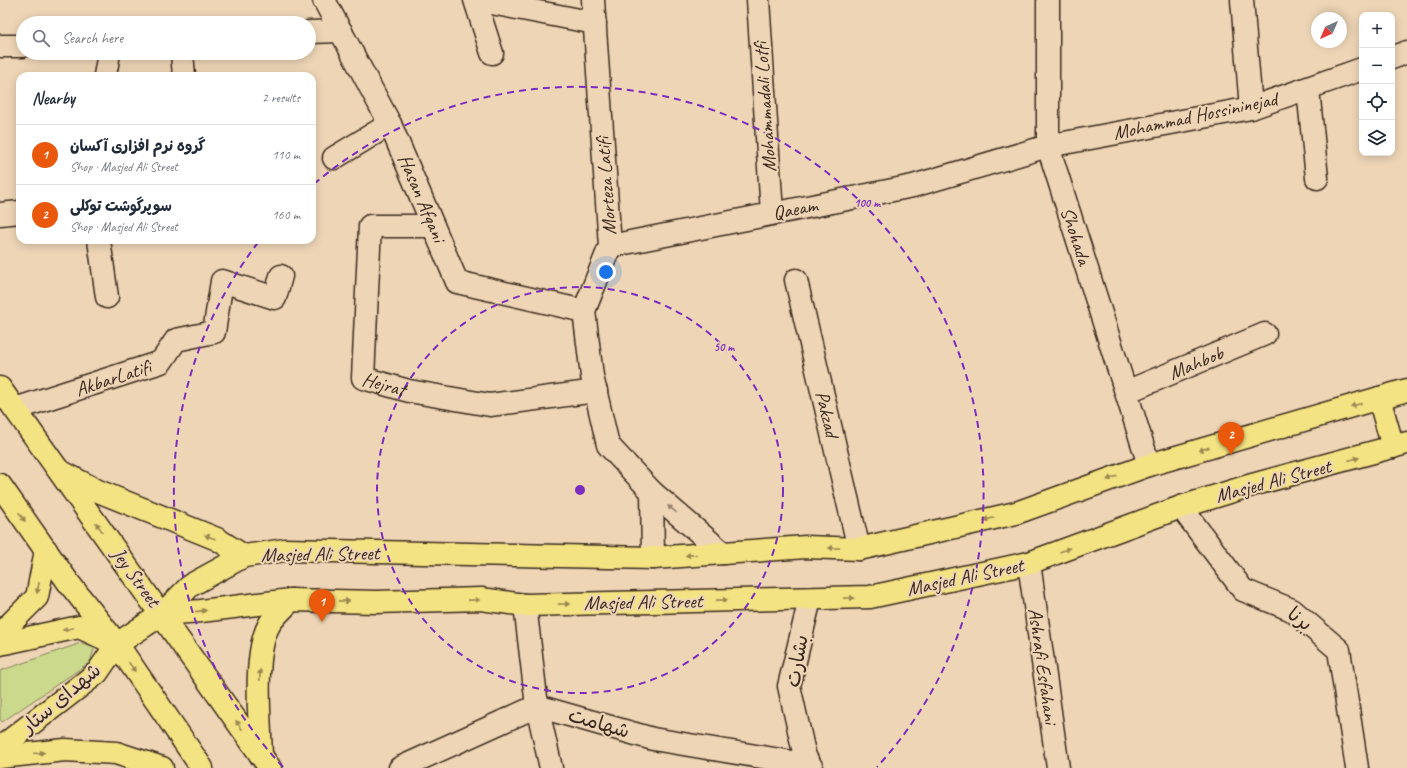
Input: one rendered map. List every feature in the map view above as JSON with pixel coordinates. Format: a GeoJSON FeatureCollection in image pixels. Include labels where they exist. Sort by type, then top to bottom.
{"type":"FeatureCollection","features":[{"type":"Feature","properties":{"kind":"main road","name":"Jey Street"},"geometry":{"type":"LineString","coordinates":[[0,388],[162,614],[265,762]]}},
{"type":"Feature","properties":{"kind":"main road","name":"Masjed Ali Street"},"geometry":{"type":"LineString","coordinates":[[162,614],[191,585],[244,556],[285,550],[653,558],[806,547],[859,549],[1016,513],[1149,465],[1407,390]]}},
{"type":"Feature","properties":{"kind":"main road"},"geometry":{"type":"LineString","coordinates":[[1379,398],[1400,445]]}},
{"type":"Feature","properties":{"kind":"main road","name":"Masjed Ali Street"},"geometry":{"type":"LineString","coordinates":[[162,614],[201,611],[291,600],[376,602],[481,599],[525,605],[870,597],[1029,563],[1181,507],[1252,485],[1400,445]]}},
{"type":"Feature","properties":{"kind":"main road"},"geometry":{"type":"LineString","coordinates":[[58,470],[98,491],[217,540],[244,556]]}},
{"type":"Feature","properties":{"kind":"main road"},"geometry":{"type":"LineString","coordinates":[[0,485],[46,550],[117,644],[202,768]]}},
{"type":"Feature","properties":{"kind":"main road"},"geometry":{"type":"LineString","coordinates":[[0,634],[37,596],[46,550]]}},
{"type":"Feature","properties":{"kind":"main road"},"geometry":{"type":"LineString","coordinates":[[265,762],[260,675],[262,644],[269,625],[291,600]]}},
{"type":"Feature","properties":{"kind":"main road"},"geometry":{"type":"LineString","coordinates":[[117,644],[162,614]]}},
{"type":"Feature","properties":{"kind":"main road","name":"شهدای ستار"},"geometry":{"type":"LineString","coordinates":[[0,644],[79,627],[117,644],[97,674],[0,748]]}},
{"type":"Feature","properties":{"kind":"main road"},"geometry":{"type":"LineString","coordinates":[[0,757],[66,750],[116,753],[162,768]]}},
{"type":"Feature","properties":{"kind":"street","name":"Hasan Afqani"},"geometry":{"type":"LineString","coordinates":[[324,0],[390,124],[457,282],[584,311]]}},
{"type":"Feature","properties":{"kind":"street"},"geometry":{"type":"LineString","coordinates":[[492,53],[476,0],[595,23]]}},
{"type":"Feature","properties":{"kind":"street","name":"Morteza Latifi"},"geometry":{"type":"LineString","coordinates":[[584,311],[610,246],[593,0]]}},
{"type":"Feature","properties":{"kind":"street","name":"Mohammadali Lotfi"},"geometry":{"type":"LineString","coordinates":[[758,0],[772,213]]}},
{"type":"Feature","properties":{"kind":"street","name":"Shohada"},"geometry":{"type":"LineString","coordinates":[[1048,0],[1048,146],[1149,465]]}},
{"type":"Feature","properties":{"kind":"street"},"geometry":{"type":"LineString","coordinates":[[1242,0],[1251,108]]}},
{"type":"Feature","properties":{"kind":"street"},"geometry":{"type":"LineString","coordinates":[[316,32],[340,31]]}},
{"type":"Feature","properties":{"kind":"street"},"geometry":{"type":"LineString","coordinates":[[0,46],[16,46]]}},
{"type":"Feature","properties":{"kind":"street"},"geometry":{"type":"LineString","coordinates":[[1395,57],[1407,52]]}},
{"type":"Feature","properties":{"kind":"street"},"geometry":{"type":"LineString","coordinates":[[106,72],[108,60]]}},
{"type":"Feature","properties":{"kind":"street"},"geometry":{"type":"LineString","coordinates":[[183,60],[184,72]]}},
{"type":"Feature","properties":{"kind":"street","name":"Mohammad Hossininejad"},"geometry":{"type":"LineString","coordinates":[[1048,146],[1251,108],[1359,70]]}},
{"type":"Feature","properties":{"kind":"street"},"geometry":{"type":"LineString","coordinates":[[1308,89],[1317,178]]}},
{"type":"Feature","properties":{"kind":"street"},"geometry":{"type":"LineString","coordinates":[[334,158],[390,124]]}},
{"type":"Feature","properties":{"kind":"street","name":"Qaeam"},"geometry":{"type":"LineString","coordinates":[[610,246],[913,186],[1048,146]]}},
{"type":"Feature","properties":{"kind":"street"},"geometry":{"type":"LineString","coordinates":[[0,214],[16,212]]}},
{"type":"Feature","properties":{"kind":"street","name":"Hejrat"},"geometry":{"type":"LineString","coordinates":[[433,226],[370,226],[363,378],[409,391],[490,405],[596,391]]}},
{"type":"Feature","properties":{"kind":"street"},"geometry":{"type":"LineString","coordinates":[[100,244],[107,298]]}},
{"type":"Feature","properties":{"kind":"street","name":"AkbarLatifi"},"geometry":{"type":"LineString","coordinates":[[15,409],[162,362],[176,340],[214,332],[222,281],[275,298],[281,276]]}},
{"type":"Feature","properties":{"kind":"street","name":"Pakzad"},"geometry":{"type":"LineString","coordinates":[[796,280],[859,549]]}},
{"type":"Feature","properties":{"kind":"street"},"geometry":{"type":"LineString","coordinates":[[584,311],[596,391],[608,445],[652,492],[723,553]]}},
{"type":"Feature","properties":{"kind":"street","name":"Mahbob"},"geometry":{"type":"LineString","coordinates":[[1126,392],[1266,334]]}},
{"type":"Feature","properties":{"kind":"street"},"geometry":{"type":"LineString","coordinates":[[652,492],[653,558]]}},
{"type":"Feature","properties":{"kind":"street","name":"برنا"},"geometry":{"type":"LineString","coordinates":[[1181,507],[1243,590],[1292,610],[1338,650],[1357,768]]}},
{"type":"Feature","properties":{"kind":"street","name":"Ashrafi Esfahani"},"geometry":{"type":"LineString","coordinates":[[1029,563],[1058,768]]}},
{"type":"Feature","properties":{"kind":"street","name":"بشارت"},"geometry":{"type":"LineString","coordinates":[[810,598],[789,686],[805,757],[811,767]]}},
{"type":"Feature","properties":{"kind":"street"},"geometry":{"type":"LineString","coordinates":[[525,605],[537,706],[551,768]]}},
{"type":"Feature","properties":{"kind":"street"},"geometry":{"type":"LineString","coordinates":[[400,768],[537,706]]}},
{"type":"Feature","properties":{"kind":"street","name":"شهامت"},"geometry":{"type":"LineString","coordinates":[[537,706],[653,739],[811,767]]}},
{"type":"Feature","properties":{"kind":"green space"},"geometry":{"type":"Polygon","coordinates":[[[81,643],[95,646],[90,662],[2,722],[0,719],[0,671],[81,643]]]}},
{"type":"Feature","properties":{"kind":"place","name":"سوپرگوشت توکلی"},"geometry":{"type":"Point","coordinates":[1231,455]}},
{"type":"Feature","properties":{"kind":"place","name":"گروه نرم افزاری آکسان"},"geometry":{"type":"Point","coordinates":[322,622]}}]}
